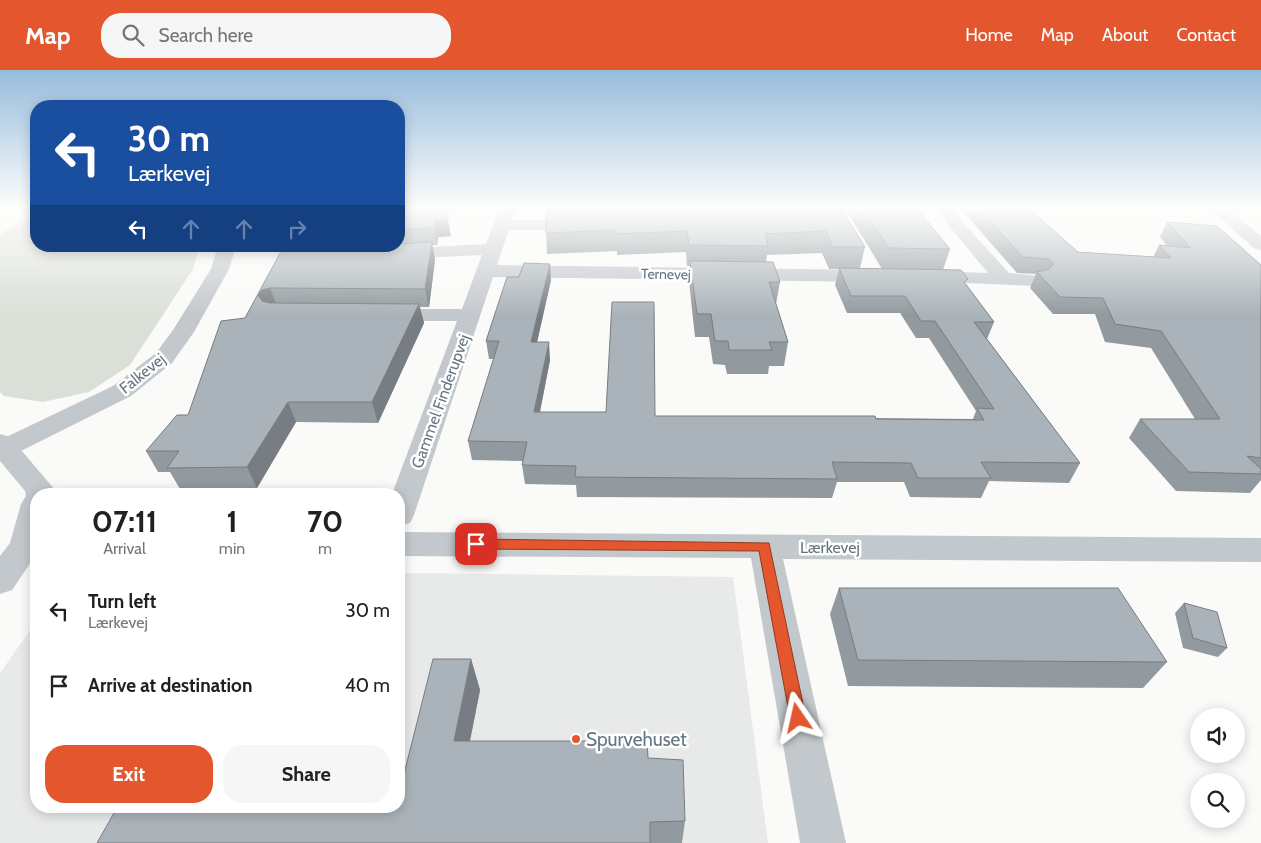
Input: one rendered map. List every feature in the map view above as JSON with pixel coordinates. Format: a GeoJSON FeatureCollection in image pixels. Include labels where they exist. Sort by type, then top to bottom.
{"type":"FeatureCollection","features":[{"type":"Feature","properties":{"kind":"street","name":"Gammel Finderupvej"},"geometry":{"type":"LineString","coordinates":[[405,498],[496,244]]}},
{"type":"Feature","properties":{"kind":"street"},"geometry":{"type":"LineString","coordinates":[[973,244],[1003,278]]}},
{"type":"Feature","properties":{"kind":"street"},"geometry":{"type":"LineString","coordinates":[[385,255],[494,249]]}},
{"type":"Feature","properties":{"kind":"street","name":"Falkevej"},"geometry":{"type":"LineString","coordinates":[[38,488],[3,445],[122,391],[164,358],[183,332],[220,269],[225,252]]}},
{"type":"Feature","properties":{"kind":"street"},"geometry":{"type":"LineString","coordinates":[[865,259],[875,276]]}},
{"type":"Feature","properties":{"kind":"street","name":"Ternevej"},"geometry":{"type":"LineString","coordinates":[[486,271],[895,277]]}},
{"type":"Feature","properties":{"kind":"street"},"geometry":{"type":"LineString","coordinates":[[915,277],[1034,280]]}},
{"type":"Feature","properties":{"kind":"street","name":"Gammel Finderupvej"},"geometry":{"type":"LineString","coordinates":[[364,315],[470,315]]}},
{"type":"Feature","properties":{"kind":"street","name":"Lærkevej"},"geometry":{"type":"LineString","coordinates":[[405,544],[1261,550]]}},
{"type":"Feature","properties":{"kind":"street"},"geometry":{"type":"LineString","coordinates":[[765,546],[823,843]]}},
{"type":"Feature","properties":{"kind":"street"},"geometry":{"type":"LineString","coordinates":[[0,581],[30,548]]}},
{"type":"Feature","properties":{"kind":"shaded area"},"geometry":{"type":"Polygon","coordinates":[[[0,244],[30,244],[30,252],[198,252],[193,269],[130,365],[89,392],[43,402],[4,396],[0,392],[0,244]]]}},
{"type":"Feature","properties":{"kind":"shaded area","name":"Spurvehuset"},"geometry":{"type":"Polygon","coordinates":[[[405,573],[733,577],[768,843],[0,843],[0,673],[30,630],[30,813],[405,813],[405,573]]]}},
{"type":"Feature","properties":{"kind":"building"},"geometry":{"type":"Polygon","coordinates":[[[405,244],[432,244],[425,289],[270,288],[262,290],[258,295],[262,301],[270,303],[419,304],[372,402],[288,402],[247,467],[167,468],[179,451],[146,451],[177,415],[188,415],[221,321],[245,318],[281,252],[405,252],[405,244]]]}},
{"type":"Feature","properties":{"kind":"building"},"geometry":{"type":"Polygon","coordinates":[[[768,244],[768,246],[689,245],[768,244]]]}},
{"type":"Feature","properties":{"kind":"building"},"geometry":{"type":"Polygon","coordinates":[[[832,244],[863,244],[865,247],[833,247],[832,244]]]}},
{"type":"Feature","properties":{"kind":"building"},"geometry":{"type":"Polygon","coordinates":[[[886,244],[946,244],[950,249],[889,248],[886,244]]]}},
{"type":"Feature","properties":{"kind":"building"},"geometry":{"type":"Polygon","coordinates":[[[1011,244],[1069,244],[1078,252],[1171,258],[1159,245],[1191,248],[1187,244],[1237,244],[1261,265],[1261,458],[1247,456],[1261,469],[1261,474],[1189,472],[1140,419],[1220,419],[1161,331],[1115,324],[1103,298],[1060,297],[1037,272],[1049,269],[1053,264],[1049,259],[1023,257],[1011,244]]]}},
{"type":"Feature","properties":{"kind":"building"},"geometry":{"type":"Polygon","coordinates":[[[690,261],[773,262],[780,282],[769,282],[788,342],[769,342],[772,350],[729,350],[728,341],[715,341],[711,314],[697,314],[690,261]]]}},
{"type":"Feature","properties":{"kind":"building"},"geometry":{"type":"Polygon","coordinates":[[[524,263],[550,264],[531,342],[549,342],[534,412],[606,412],[612,302],[654,302],[655,416],[875,416],[876,419],[984,420],[977,408],[994,409],[935,321],[921,321],[905,296],[851,296],[839,268],[961,270],[968,279],[964,282],[994,322],[974,322],[1080,463],[981,462],[991,478],[918,478],[911,463],[832,462],[837,479],[575,477],[576,466],[522,465],[527,442],[468,441],[499,341],[486,341],[507,277],[519,277],[524,263]]]}},
{"type":"Feature","properties":{"kind":"building"},"geometry":{"type":"Polygon","coordinates":[[[839,588],[1118,588],[1167,662],[858,660],[839,588]]]}},
{"type":"Feature","properties":{"kind":"building"},"geometry":{"type":"Polygon","coordinates":[[[1184,603],[1217,612],[1227,648],[1193,638],[1184,603]]]}},
{"type":"Feature","properties":{"kind":"building"},"geometry":{"type":"Polygon","coordinates":[[[433,659],[471,659],[454,741],[647,741],[648,758],[683,760],[685,821],[650,822],[650,843],[97,843],[114,813],[405,813],[405,770],[433,659]]]}},
{"type":"Feature","properties":{"kind":"place","name":"Spurvehuset"},"geometry":{"type":"Point","coordinates":[576,739]}},
{"type":"Feature","properties":{"kind":"route"},"geometry":{"type":"LineString","coordinates":[[476,544],[765,546],[798,718]]}}]}
